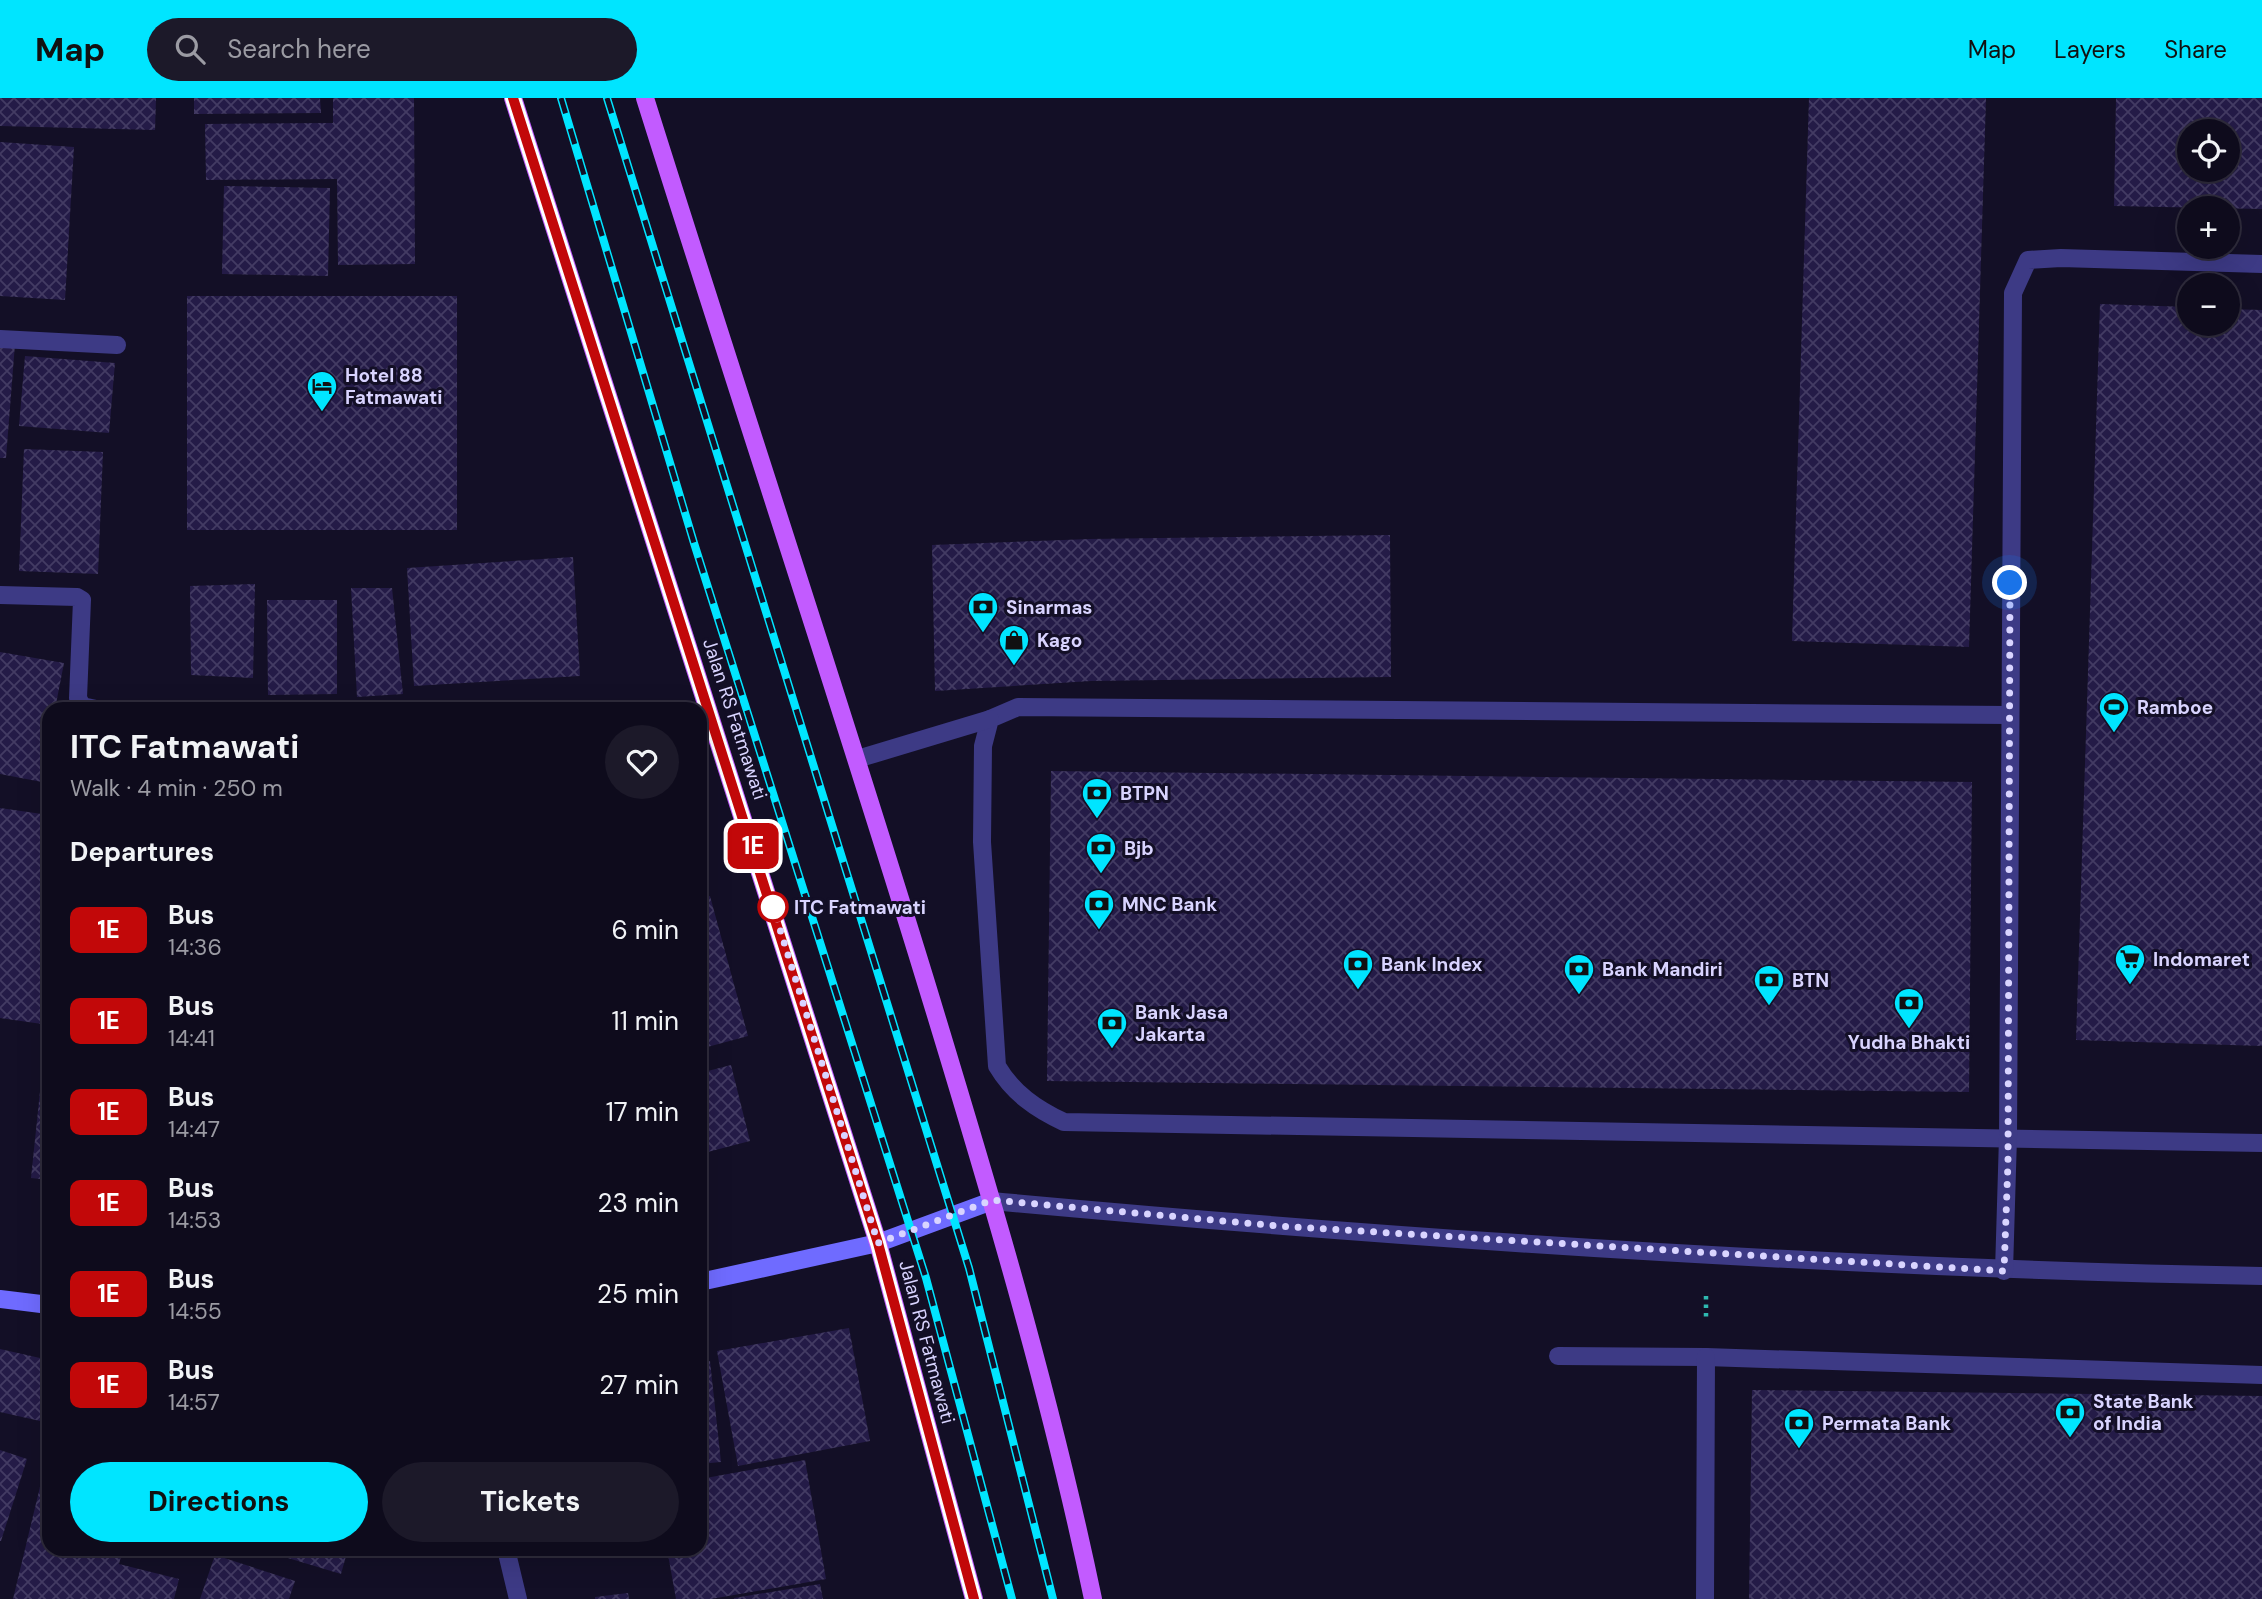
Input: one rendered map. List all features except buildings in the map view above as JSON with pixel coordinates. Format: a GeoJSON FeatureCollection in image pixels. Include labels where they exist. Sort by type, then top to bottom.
{"type":"FeatureCollection","features":[{"type":"Feature","properties":{"kind":"main road","name":"Jalan RS Fatmawati"},"geometry":{"type":"LineString","coordinates":[[513,98],[702,702]]}},
{"type":"Feature","properties":{"kind":"main road"},"geometry":{"type":"LineString","coordinates":[[645,98],[778,521],[857,759],[992,1200],[1064,1461],[1093,1599]]}},
{"type":"Feature","properties":{"kind":"main road","name":"Jalan RS Fatmawati"},"geometry":{"type":"LineString","coordinates":[[707,719],[878,1243],[974,1599]]}},
{"type":"Feature","properties":{"kind":"street"},"geometry":{"type":"LineString","coordinates":[[2004,1271],[2008,1137],[2013,293],[2028,260],[2062,258],[2262,264]]}},
{"type":"Feature","properties":{"kind":"street"},"geometry":{"type":"LineString","coordinates":[[0,339],[117,345]]}},
{"type":"Feature","properties":{"kind":"street"},"geometry":{"type":"LineString","coordinates":[[0,595],[76,597],[82,600],[80,702]]}},
{"type":"Feature","properties":{"kind":"street"},"geometry":{"type":"LineString","coordinates":[[857,759],[990,719],[1018,707],[2009,715]]}},
{"type":"Feature","properties":{"kind":"street"},"geometry":{"type":"LineString","coordinates":[[990,719],[983,746],[982,842],[997,1066],[1008,1084],[1017,1092],[1045,1113],[1064,1122],[2262,1143]]}},
{"type":"Feature","properties":{"kind":"street"},"geometry":{"type":"LineString","coordinates":[[707,1281],[878,1243],[992,1200],[1229,1223],[2004,1271],[2262,1276]]}},
{"type":"Feature","properties":{"kind":"street"},"geometry":{"type":"LineString","coordinates":[[0,1299],[42,1304]]}},
{"type":"Feature","properties":{"kind":"street"},"geometry":{"type":"LineString","coordinates":[[1558,1356],[1706,1357],[2262,1374]]}},
{"type":"Feature","properties":{"kind":"street"},"geometry":{"type":"LineString","coordinates":[[1705,1599],[1706,1357]]}},
{"type":"Feature","properties":{"kind":"street"},"geometry":{"type":"LineString","coordinates":[[508,1556],[518,1599]]}},
{"type":"Feature","properties":{"kind":"path"},"geometry":{"type":"LineString","coordinates":[[1706,1253],[1706,1357]]}},
{"type":"Feature","properties":{"kind":"railway"},"geometry":{"type":"LineString","coordinates":[[561,98],[694,543],[926,1278],[1012,1599]]}},
{"type":"Feature","properties":{"kind":"railway"},"geometry":{"type":"LineString","coordinates":[[607,98],[969,1268],[1053,1599]]}},
{"type":"Feature","properties":{"kind":"bus line","name":"1E"},"geometry":{"type":"LineString","coordinates":[[513,98],[799,988],[878,1243],[974,1599]]}},
{"type":"Feature","properties":{"kind":"place","name":"Hotel 88 Fatmawati"},"geometry":{"type":"Point","coordinates":[322,413]}},
{"type":"Feature","properties":{"kind":"place","name":"Sinarmas"},"geometry":{"type":"Point","coordinates":[983,634]}},
{"type":"Feature","properties":{"kind":"place","name":"Kago"},"geometry":{"type":"Point","coordinates":[1014,667]}},
{"type":"Feature","properties":{"kind":"place","name":"Ramboe"},"geometry":{"type":"Point","coordinates":[2114,734]}},
{"type":"Feature","properties":{"kind":"place","name":"BTPN"},"geometry":{"type":"Point","coordinates":[1097,820]}},
{"type":"Feature","properties":{"kind":"place","name":"Bjb"},"geometry":{"type":"Point","coordinates":[1101,875]}},
{"type":"Feature","properties":{"kind":"place","name":"ITC Fatmawati"},"geometry":{"type":"Point","coordinates":[773,907]}},
{"type":"Feature","properties":{"kind":"place","name":"MNC Bank"},"geometry":{"type":"Point","coordinates":[1099,931]}},
{"type":"Feature","properties":{"kind":"place","name":"Indomaret"},"geometry":{"type":"Point","coordinates":[2130,986]}},
{"type":"Feature","properties":{"kind":"place","name":"Bank Index"},"geometry":{"type":"Point","coordinates":[1358,991]}},
{"type":"Feature","properties":{"kind":"place","name":"Bank Mandiri"},"geometry":{"type":"Point","coordinates":[1579,996]}},
{"type":"Feature","properties":{"kind":"place","name":"BTN"},"geometry":{"type":"Point","coordinates":[1769,1007]}},
{"type":"Feature","properties":{"kind":"place","name":"Yudha Bhakti"},"geometry":{"type":"Point","coordinates":[1909,1030]}},
{"type":"Feature","properties":{"kind":"place","name":"Bank Jasa Jakarta"},"geometry":{"type":"Point","coordinates":[1112,1050]}},
{"type":"Feature","properties":{"kind":"place","name":"State Bank of India"},"geometry":{"type":"Point","coordinates":[2070,1439]}},
{"type":"Feature","properties":{"kind":"place","name":"Permata Bank"},"geometry":{"type":"Point","coordinates":[1799,1450]}},
{"type":"Feature","properties":{"kind":"route"},"geometry":{"type":"LineString","coordinates":[[773,907],[878,1243],[992,1200],[1229,1223],[2004,1271],[2008,1162],[2010,583]]}}]}
